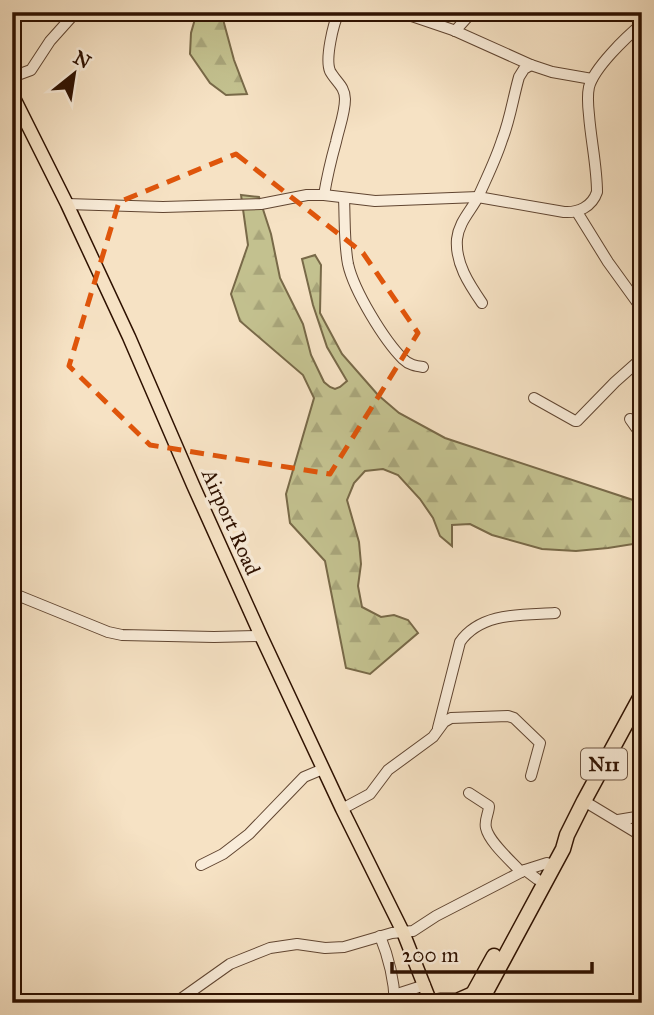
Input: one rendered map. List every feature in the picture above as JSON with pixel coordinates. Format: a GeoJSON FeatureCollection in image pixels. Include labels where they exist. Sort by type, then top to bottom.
{"type":"FeatureCollection","features":[{"type":"Feature","properties":{"kind":"highway","name":"N11"},"geometry":{"type":"LineString","coordinates":[[473,1000],[562,849],[584,801],[642,694]]}},
{"type":"Feature","properties":{"kind":"highway","name":"N11"},"geometry":{"type":"LineString","coordinates":[[473,1000],[537,879],[556,846],[567,835]]}},
{"type":"Feature","properties":{"kind":"highway"},"geometry":{"type":"LineString","coordinates":[[438,1002],[473,1000]]}},
{"type":"Feature","properties":{"kind":"main road","name":"Airport Road"},"geometry":{"type":"LineString","coordinates":[[14,102],[67,204],[129,337],[193,485],[323,769],[403,932],[425,985],[438,1002]]}},
{"type":"Feature","properties":{"kind":"main road","name":"Airport Road"},"geometry":{"type":"LineString","coordinates":[[416,965],[428,977],[438,1002]]}},
{"type":"Feature","properties":{"kind":"street"},"geometry":{"type":"LineString","coordinates":[[12,77],[31,70],[50,41],[76,12]]}},
{"type":"Feature","properties":{"kind":"street"},"geometry":{"type":"LineString","coordinates":[[324,195],[345,97],[342,86],[331,73],[328,61],[339,12]]}},
{"type":"Feature","properties":{"kind":"street"},"geometry":{"type":"LineString","coordinates":[[400,12],[454,31],[531,65],[552,72],[592,79]]}},
{"type":"Feature","properties":{"kind":"street"},"geometry":{"type":"LineString","coordinates":[[454,31],[472,12]]}},
{"type":"Feature","properties":{"kind":"street"},"geometry":{"type":"LineString","coordinates":[[67,204],[261,204],[307,195],[375,201],[478,197],[577,212],[592,201],[597,192],[588,102],[592,79],[611,53],[642,24]]}},
{"type":"Feature","properties":{"kind":"street"},"geometry":{"type":"LineString","coordinates":[[482,303],[462,269],[457,239],[462,221],[478,197],[502,141],[519,77],[524,69],[531,65]]}},
{"type":"Feature","properties":{"kind":"street"},"geometry":{"type":"LineString","coordinates":[[344,198],[346,244],[352,279],[363,301],[403,359],[423,368]]}},
{"type":"Feature","properties":{"kind":"street"},"geometry":{"type":"LineString","coordinates":[[577,212],[642,309]]}},
{"type":"Feature","properties":{"kind":"street"},"geometry":{"type":"LineString","coordinates":[[534,398],[577,421],[642,358]]}},
{"type":"Feature","properties":{"kind":"street"},"geometry":{"type":"LineString","coordinates":[[630,419],[642,436]]}},
{"type":"Feature","properties":{"kind":"street"},"geometry":{"type":"LineString","coordinates":[[12,593],[108,632],[122,635],[261,636]]}},
{"type":"Feature","properties":{"kind":"street"},"geometry":{"type":"LineString","coordinates":[[436,733],[460,642],[466,634],[482,622],[513,615],[555,613]]}},
{"type":"Feature","properties":{"kind":"street"},"geometry":{"type":"LineString","coordinates":[[342,809],[370,794],[388,770],[451,718],[511,716],[541,743],[531,775]]}},
{"type":"Feature","properties":{"kind":"street"},"geometry":{"type":"LineString","coordinates":[[201,865],[223,854],[249,834],[304,777],[323,769]]}},
{"type":"Feature","properties":{"kind":"street"},"geometry":{"type":"LineString","coordinates":[[469,793],[489,806],[485,822],[490,837],[523,871],[537,879]]}},
{"type":"Feature","properties":{"kind":"street"},"geometry":{"type":"LineString","coordinates":[[584,801],[642,836]]}},
{"type":"Feature","properties":{"kind":"street"},"geometry":{"type":"LineString","coordinates":[[618,821],[642,816]]}},
{"type":"Feature","properties":{"kind":"street"},"geometry":{"type":"LineString","coordinates":[[175,1003],[230,964],[270,948],[297,944],[345,947],[392,933],[413,931],[436,916],[523,871],[547,863]]}},
{"type":"Feature","properties":{"kind":"street"},"geometry":{"type":"LineString","coordinates":[[380,936],[392,970],[394,999],[425,985]]}},
{"type":"Feature","properties":{"kind":"highlighted area"},"geometry":{"type":"Polygon","coordinates":[[[236,154],[363,253],[418,333],[330,474],[150,445],[69,366],[119,202],[236,154]]]}},
{"type":"Feature","properties":{"kind":"green space"},"geometry":{"type":"Polygon","coordinates":[[[197,12],[221,12],[234,60],[247,94],[226,95],[210,83],[190,54],[191,33],[197,12]]]}},
{"type":"Feature","properties":{"kind":"green space"},"geometry":{"type":"Polygon","coordinates":[[[241,195],[259,197],[271,234],[280,278],[303,324],[311,355],[324,382],[335,389],[347,381],[327,347],[313,305],[302,259],[315,255],[321,265],[320,313],[342,354],[378,395],[399,413],[445,438],[636,501],[642,505],[642,547],[633,544],[576,551],[542,549],[492,535],[470,524],[452,525],[452,546],[440,536],[433,518],[420,499],[398,475],[383,469],[365,471],[354,483],[347,500],[359,542],[361,564],[358,586],[362,607],[381,617],[394,615],[408,620],[418,633],[370,674],[346,668],[325,561],[290,523],[286,494],[314,398],[303,375],[240,321],[231,294],[248,245],[241,195]]]}}]}
